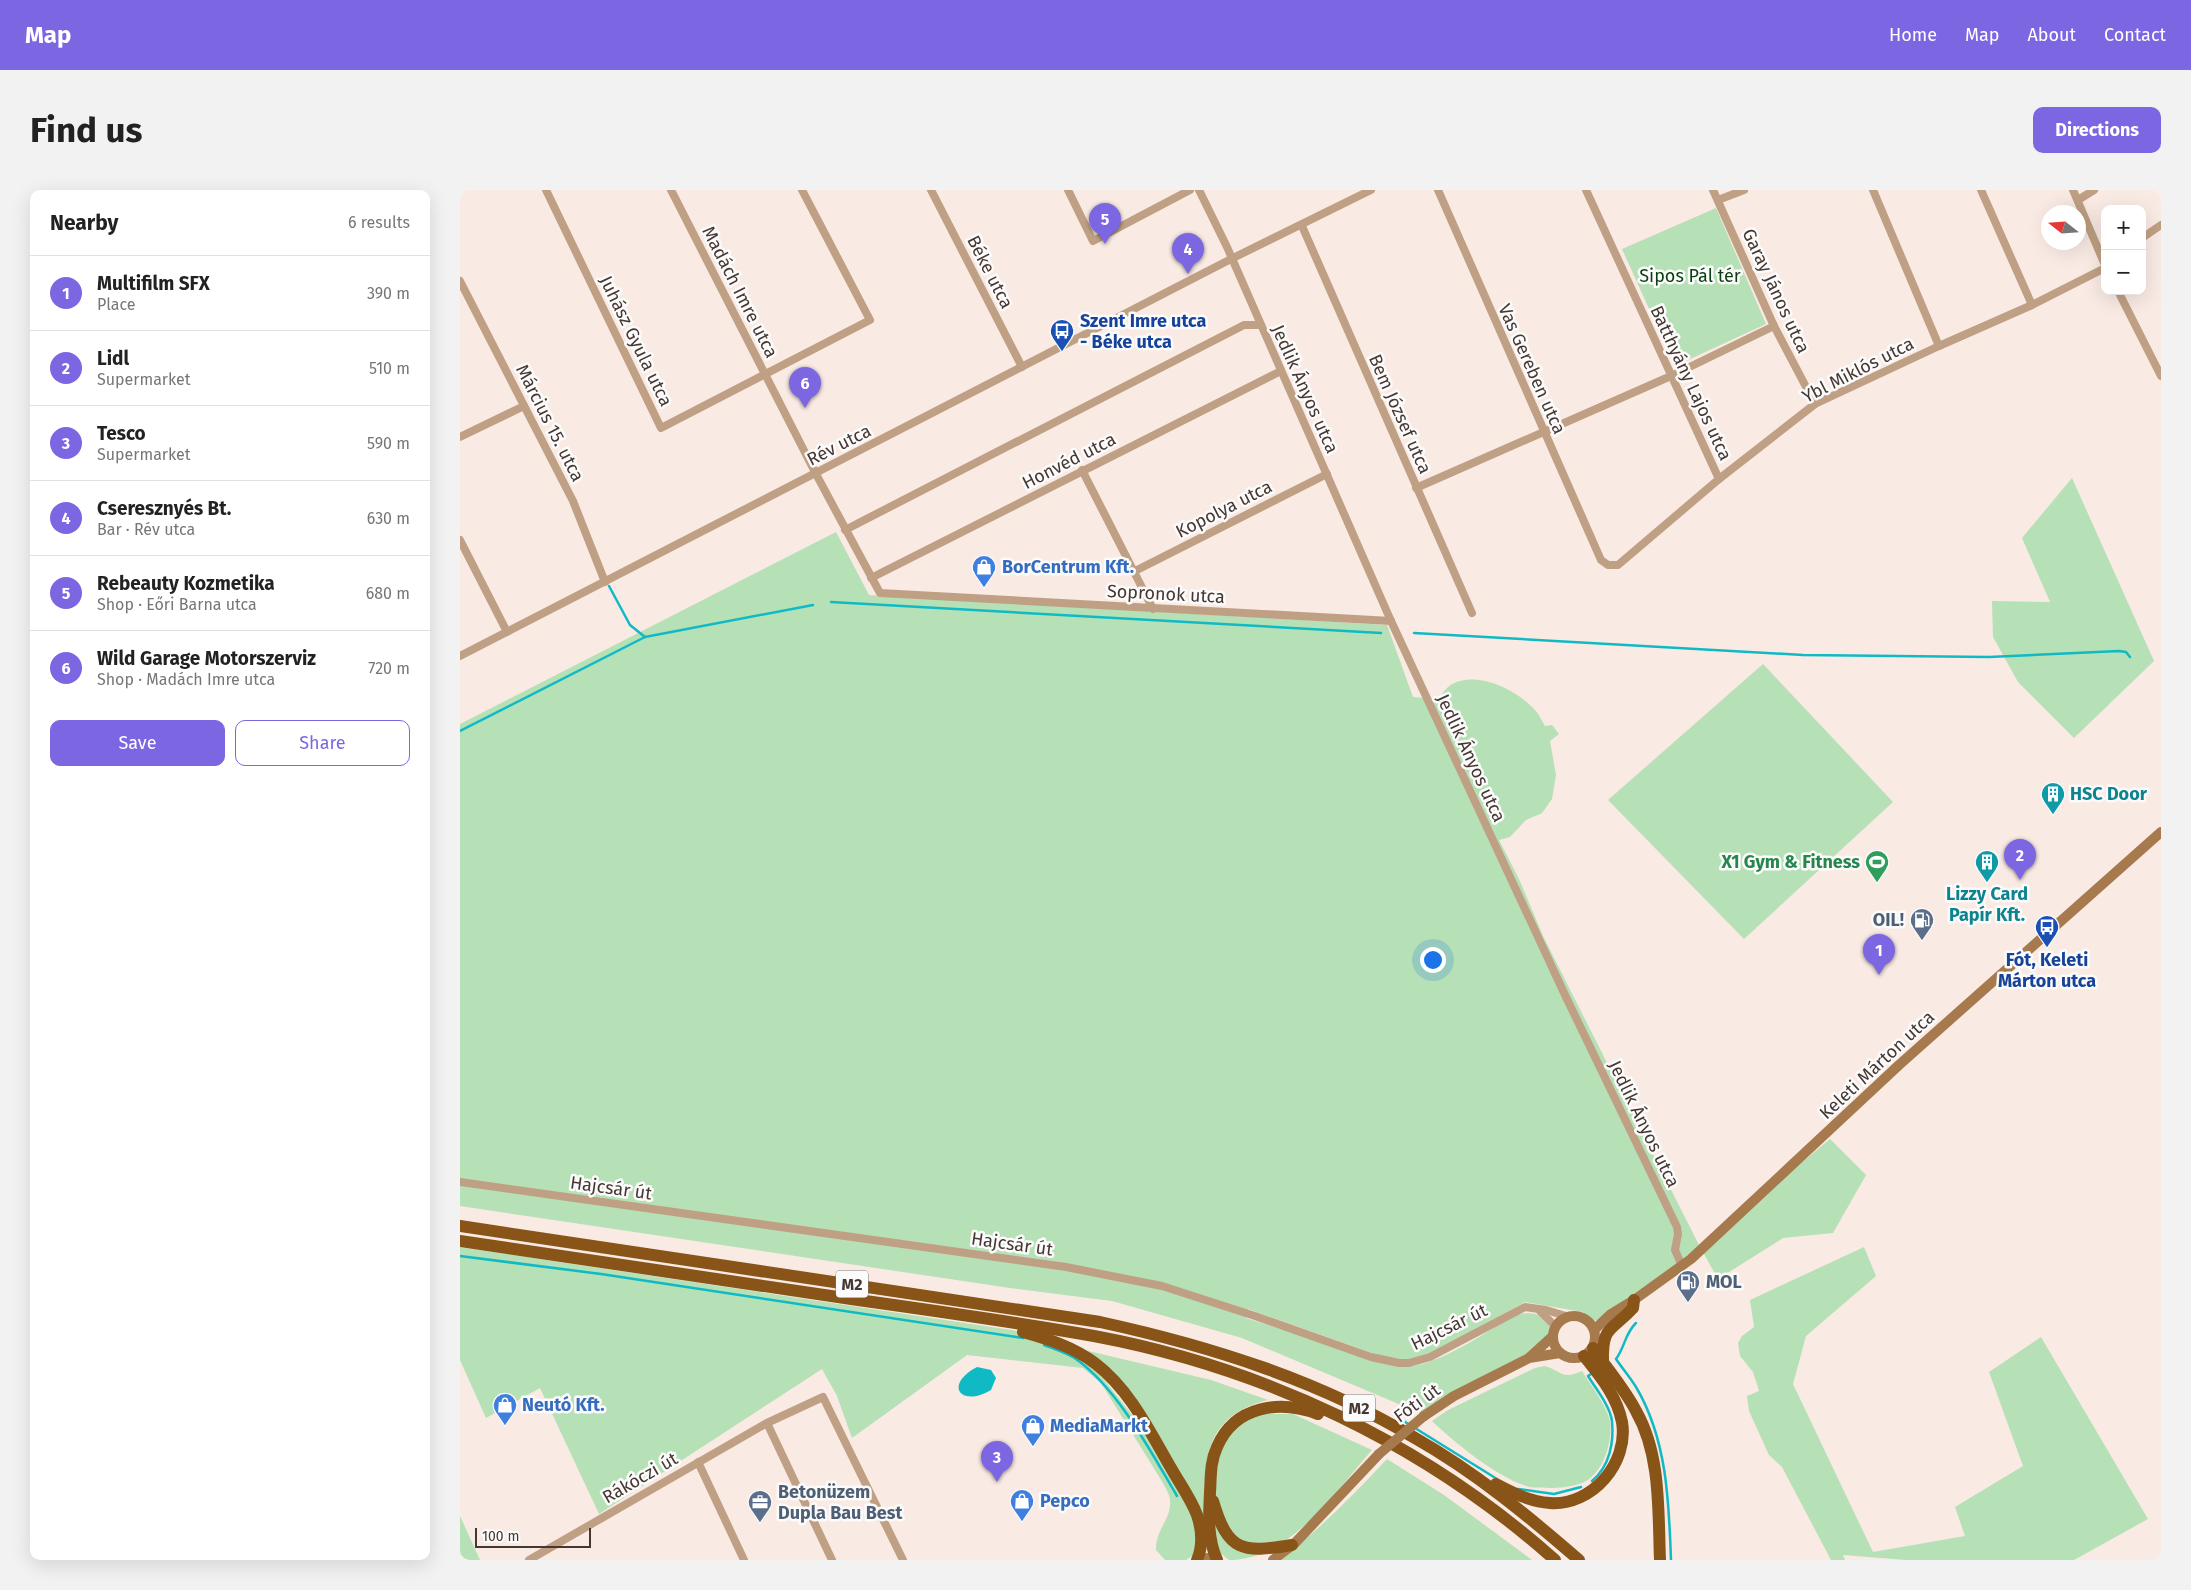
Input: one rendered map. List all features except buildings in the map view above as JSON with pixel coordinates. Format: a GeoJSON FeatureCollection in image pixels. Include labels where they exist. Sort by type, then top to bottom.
{"type":"FeatureCollection","features":[{"type":"Feature","properties":{"kind":"highway","name":"M2"},"geometry":{"type":"LineString","coordinates":[[460,1226],[1100,1322],[1151,1333],[1241,1359],[1322,1391],[1357,1407],[1415,1438],[1469,1472],[1529,1517],[1579,1560]]}},
{"type":"Feature","properties":{"kind":"highway","name":"M2"},"geometry":{"type":"LineString","coordinates":[[460,1241],[957,1314],[1096,1337],[1198,1362],[1293,1395],[1357,1424],[1405,1450],[1458,1484],[1523,1531],[1555,1560]]}},
{"type":"Feature","properties":{"kind":"highway"},"geometry":{"type":"LineString","coordinates":[[1603,1362],[1601,1351],[1605,1336],[1634,1308],[1634,1300]]}},
{"type":"Feature","properties":{"kind":"highway"},"geometry":{"type":"LineString","coordinates":[[957,1314],[1056,1342],[1089,1359],[1110,1377],[1142,1419],[1193,1506],[1202,1545],[1198,1560]]}},
{"type":"Feature","properties":{"kind":"highway"},"geometry":{"type":"LineString","coordinates":[[1469,1472],[1525,1497],[1551,1503],[1567,1502],[1580,1497],[1597,1487],[1606,1478],[1617,1460],[1622,1445],[1621,1421],[1610,1391],[1589,1352]]}},
{"type":"Feature","properties":{"kind":"highway"},"geometry":{"type":"LineString","coordinates":[[1589,1352],[1603,1362],[1637,1412],[1651,1453],[1656,1484],[1660,1560]]}},
{"type":"Feature","properties":{"kind":"highway"},"geometry":{"type":"LineString","coordinates":[[1218,1560],[1210,1538],[1211,1468],[1217,1447],[1234,1424],[1250,1413],[1275,1406],[1296,1407],[1335,1420],[1357,1424]]}},
{"type":"Feature","properties":{"kind":"highway"},"geometry":{"type":"LineString","coordinates":[[1210,1492],[1221,1528],[1236,1544],[1254,1550],[1292,1545]]}},
{"type":"Feature","properties":{"kind":"main road","name":"Keleti Márton utca"},"geometry":{"type":"LineString","coordinates":[[1592,1326],[1634,1300],[1682,1266],[1899,1065],[2161,832]]}},
{"type":"Feature","properties":{"kind":"main road"},"geometry":{"type":"LineString","coordinates":[[1529,1358],[1554,1331],[1562,1319],[1569,1316],[1582,1317],[1592,1326],[1595,1342],[1589,1352],[1570,1358],[1560,1353],[1553,1341],[1554,1331]]}},
{"type":"Feature","properties":{"kind":"main road","name":"Fóti út"},"geometry":{"type":"LineString","coordinates":[[1272,1560],[1292,1545],[1379,1454],[1424,1416],[1454,1396],[1529,1358],[1560,1353]]}},
{"type":"Feature","properties":{"kind":"main road"},"geometry":{"type":"LineString","coordinates":[[1198,1560],[1207,1558],[1218,1560]]}},
{"type":"Feature","properties":{"kind":"street","name":"Juhász Gyula utca"},"geometry":{"type":"LineString","coordinates":[[546,190],[661,428],[765,374]]}},
{"type":"Feature","properties":{"kind":"street","name":"Madách Imre utca"},"geometry":{"type":"LineString","coordinates":[[671,190],[845,530],[880,593]]}},
{"type":"Feature","properties":{"kind":"street"},"geometry":{"type":"LineString","coordinates":[[765,374],[870,320],[802,190]]}},
{"type":"Feature","properties":{"kind":"street","name":"Béke utca"},"geometry":{"type":"LineString","coordinates":[[931,190],[1022,367]]}},
{"type":"Feature","properties":{"kind":"street"},"geometry":{"type":"LineString","coordinates":[[1068,190],[1093,241],[1190,190]]}},
{"type":"Feature","properties":{"kind":"street","name":"Jedlik Ányos utca"},"geometry":{"type":"LineString","coordinates":[[1199,190],[1232,259],[1391,621],[1565,995],[1676,1227],[1678,1234],[1675,1250],[1682,1266]]}},
{"type":"Feature","properties":{"kind":"street","name":"Rév utca"},"geometry":{"type":"LineString","coordinates":[[460,656],[1232,259],[1302,226],[1371,190]]}},
{"type":"Feature","properties":{"kind":"street","name":"Vas Gereben utca"},"geometry":{"type":"LineString","coordinates":[[1438,190],[1601,560]]}},
{"type":"Feature","properties":{"kind":"street","name":"Batthyány Lajos utca"},"geometry":{"type":"LineString","coordinates":[[1586,190],[1719,479]]}},
{"type":"Feature","properties":{"kind":"street","name":"Garay János utca"},"geometry":{"type":"LineString","coordinates":[[1713,190],[1774,326],[1815,404]]}},
{"type":"Feature","properties":{"kind":"street"},"geometry":{"type":"LineString","coordinates":[[1718,200],[1744,190]]}},
{"type":"Feature","properties":{"kind":"street"},"geometry":{"type":"LineString","coordinates":[[1873,190],[1939,346]]}},
{"type":"Feature","properties":{"kind":"street"},"geometry":{"type":"LineString","coordinates":[[1980,190],[2032,305]]}},
{"type":"Feature","properties":{"kind":"street"},"geometry":{"type":"LineString","coordinates":[[2073,190],[2101,256]]}},
{"type":"Feature","properties":{"kind":"street"},"geometry":{"type":"LineString","coordinates":[[2078,200],[2094,190]]}},
{"type":"Feature","properties":{"kind":"street"},"geometry":{"type":"LineString","coordinates":[[2146,235],[2161,225]]}},
{"type":"Feature","properties":{"kind":"street","name":"Bem József utca"},"geometry":{"type":"LineString","coordinates":[[1302,226],[1472,613]]}},
{"type":"Feature","properties":{"kind":"street","name":"Ybl Miklós utca"},"geometry":{"type":"LineString","coordinates":[[1601,560],[1608,565],[1618,565],[1719,479],[1815,404],[2032,305],[2101,268]]}},
{"type":"Feature","properties":{"kind":"street","name":"Március 15. utca"},"geometry":{"type":"LineString","coordinates":[[460,281],[573,501],[604,582]]}},
{"type":"Feature","properties":{"kind":"street"},"geometry":{"type":"LineString","coordinates":[[2120,295],[2161,376]]}},
{"type":"Feature","properties":{"kind":"street"},"geometry":{"type":"LineString","coordinates":[[845,530],[1244,325],[1260,325]]}},
{"type":"Feature","properties":{"kind":"street"},"geometry":{"type":"LineString","coordinates":[[1416,488],[1671,376],[1774,326]]}},
{"type":"Feature","properties":{"kind":"street","name":"Honvéd utca"},"geometry":{"type":"LineString","coordinates":[[871,578],[1280,371]]}},
{"type":"Feature","properties":{"kind":"street"},"geometry":{"type":"LineString","coordinates":[[460,437],[524,406]]}},
{"type":"Feature","properties":{"kind":"street"},"geometry":{"type":"LineString","coordinates":[[1082,470],[1154,609]]}},
{"type":"Feature","properties":{"kind":"street","name":"Kopolya utca"},"geometry":{"type":"LineString","coordinates":[[1135,571],[1327,474]]}},
{"type":"Feature","properties":{"kind":"street"},"geometry":{"type":"LineString","coordinates":[[460,540],[507,632]]}},
{"type":"Feature","properties":{"kind":"street","name":"Sopronok utca"},"geometry":{"type":"LineString","coordinates":[[880,593],[1391,621]]}},
{"type":"Feature","properties":{"kind":"street","name":"Hajcsár út"},"geometry":{"type":"LineString","coordinates":[[460,1182],[1047,1264],[1122,1277],[1162,1286],[1255,1316],[1370,1357],[1399,1363],[1409,1363],[1430,1357],[1520,1309],[1538,1308],[1569,1316]]}},
{"type":"Feature","properties":{"kind":"street"},"geometry":{"type":"LineString","coordinates":[[1538,1308],[1554,1331]]}},
{"type":"Feature","properties":{"kind":"street","name":"Rákóczi út"},"geometry":{"type":"LineString","coordinates":[[529,1560],[766,1423],[823,1397],[903,1560]]}},
{"type":"Feature","properties":{"kind":"street"},"geometry":{"type":"LineString","coordinates":[[766,1423],[832,1560]]}},
{"type":"Feature","properties":{"kind":"street"},"geometry":{"type":"LineString","coordinates":[[698,1462],[744,1560]]}},
{"type":"Feature","properties":{"kind":"street"},"geometry":{"type":"LineString","coordinates":[[544,1551],[548,1560]]}},
{"type":"Feature","properties":{"kind":"green space","name":"Sipos Pál tér"},"geometry":{"type":"Polygon","coordinates":[[[1716,208],[1766,324],[1675,366],[1622,249],[1716,208]]]}},
{"type":"Feature","properties":{"kind":"green space"},"geometry":{"type":"Polygon","coordinates":[[[2072,478],[2154,661],[2074,738],[2018,682],[1993,637],[1992,601],[2050,602],[2022,538],[2072,478]]]}},
{"type":"Feature","properties":{"kind":"green space"},"geometry":{"type":"Polygon","coordinates":[[[836,532],[869,595],[1387,625],[1413,697],[1438,699],[1448,687],[1458,682],[1482,680],[1506,688],[1527,702],[1545,726],[1552,725],[1559,734],[1550,741],[1556,775],[1552,799],[1542,813],[1526,820],[1510,837],[1499,840],[1519,879],[1544,938],[1700,1247],[1597,1320],[1590,1322],[1583,1312],[1525,1302],[1434,1352],[1409,1361],[1386,1358],[1248,1309],[1246,1318],[1398,1366],[1412,1366],[1442,1357],[1473,1341],[1513,1316],[1525,1313],[1537,1314],[1549,1324],[1551,1331],[1547,1339],[1538,1348],[1420,1413],[1242,1338],[1112,1301],[1010,1288],[460,1206],[460,724],[836,532]]]}},
{"type":"Feature","properties":{"kind":"green space"},"geometry":{"type":"Polygon","coordinates":[[[1763,664],[1893,802],[1744,939],[1608,800],[1763,664]]]}},
{"type":"Feature","properties":{"kind":"green space"},"geometry":{"type":"Polygon","coordinates":[[[1830,1139],[1866,1175],[1833,1233],[1783,1238],[1718,1279],[1700,1247],[1830,1139]]]}},
{"type":"Feature","properties":{"kind":"green space"},"geometry":{"type":"Polygon","coordinates":[[[460,1247],[1025,1332],[1055,1345],[1097,1371],[1137,1421],[1183,1495],[1195,1522],[1198,1542],[1192,1556],[1186,1560],[1165,1560],[1156,1550],[1158,1537],[1169,1513],[1170,1498],[1163,1483],[1101,1383],[1083,1368],[967,1355],[852,1438],[837,1396],[822,1369],[599,1514],[540,1388],[486,1418],[460,1360],[460,1247]]]}},
{"type":"Feature","properties":{"kind":"green space"},"geometry":{"type":"Polygon","coordinates":[[[1864,1247],[1876,1276],[1806,1336],[1793,1384],[1873,1552],[1965,1536],[1955,1507],[2023,1466],[1989,1372],[2041,1337],[2148,1519],[2074,1560],[1906,1560],[1843,1555],[1845,1560],[1831,1560],[1782,1467],[1769,1455],[1749,1411],[1747,1396],[1759,1391],[1753,1372],[1740,1356],[1738,1343],[1742,1336],[1754,1327],[1750,1300],[1864,1247]]]}},
{"type":"Feature","properties":{"kind":"green space"},"geometry":{"type":"Polygon","coordinates":[[[1080,1349],[1211,1380],[1268,1400],[1245,1408],[1228,1419],[1217,1433],[1210,1450],[1206,1468],[1206,1531],[1152,1427],[1080,1349]]]}},
{"type":"Feature","properties":{"kind":"green space"},"geometry":{"type":"Polygon","coordinates":[[[1545,1366],[1566,1375],[1582,1371],[1602,1402],[1610,1421],[1610,1438],[1601,1465],[1596,1473],[1582,1483],[1565,1487],[1529,1487],[1491,1468],[1452,1439],[1432,1421],[1448,1410],[1535,1368],[1545,1366]]]}},
{"type":"Feature","properties":{"kind":"green space"},"geometry":{"type":"Polygon","coordinates":[[[1263,1414],[1293,1414],[1372,1450],[1327,1503],[1310,1521],[1291,1536],[1272,1549],[1251,1557],[1229,1560],[1219,1552],[1215,1543],[1213,1495],[1217,1462],[1230,1434],[1244,1422],[1263,1414]]]}},
{"type":"Feature","properties":{"kind":"green space"},"geometry":{"type":"Polygon","coordinates":[[[1387,1459],[1444,1495],[1532,1560],[1278,1560],[1348,1500],[1387,1459]]]}},
{"type":"Feature","properties":{"kind":"green space"},"geometry":{"type":"Polygon","coordinates":[[[460,1516],[480,1560],[460,1560],[460,1516]]]}},
{"type":"Feature","properties":{"kind":"water"},"geometry":{"type":"Polygon","coordinates":[[[977,1367],[991,1370],[996,1378],[991,1390],[971,1397],[964,1395],[960,1392],[961,1381],[977,1367]]]}},
{"type":"Feature","properties":{"kind":"waterway"},"geometry":{"type":"LineString","coordinates":[[609,586],[630,625],[645,637]]}},
{"type":"Feature","properties":{"kind":"waterway"},"geometry":{"type":"LineString","coordinates":[[831,602],[1381,633]]}},
{"type":"Feature","properties":{"kind":"waterway"},"geometry":{"type":"LineString","coordinates":[[460,731],[645,637],[813,605]]}},
{"type":"Feature","properties":{"kind":"waterway"},"geometry":{"type":"LineString","coordinates":[[1414,633],[1803,655],[1989,657],[2119,651],[2126,652],[2130,657]]}},
{"type":"Feature","properties":{"kind":"waterway"},"geometry":{"type":"LineString","coordinates":[[460,1256],[601,1274],[1023,1338]]}},
{"type":"Feature","properties":{"kind":"waterway"},"geometry":{"type":"LineString","coordinates":[[1636,1323],[1632,1327],[1616,1359],[1634,1383],[1646,1407],[1660,1449],[1667,1493],[1671,1560]]}},
{"type":"Feature","properties":{"kind":"waterway"},"geometry":{"type":"LineString","coordinates":[[1044,1345],[1076,1359],[1106,1387],[1145,1441],[1177,1496]]}},
{"type":"Feature","properties":{"kind":"waterway"},"geometry":{"type":"LineString","coordinates":[[1591,1374],[1588,1376],[1609,1409],[1612,1421],[1610,1453],[1603,1468],[1592,1481]]}},
{"type":"Feature","properties":{"kind":"waterway"},"geometry":{"type":"LineString","coordinates":[[1394,1415],[1410,1425]]}},
{"type":"Feature","properties":{"kind":"waterway"},"geometry":{"type":"LineString","coordinates":[[1415,1428],[1497,1479]]}},
{"type":"Feature","properties":{"kind":"waterway"},"geometry":{"type":"LineString","coordinates":[[1518,1489],[1554,1494],[1581,1487]]}},
{"type":"Feature","properties":{"kind":"place","name":"Rebeauty Kozmetika"},"geometry":{"type":"Point","coordinates":[1105,244]}},
{"type":"Feature","properties":{"kind":"place","name":"Cseresznyés Bt."},"geometry":{"type":"Point","coordinates":[1188,274]}},
{"type":"Feature","properties":{"kind":"place","name":"Szent Imre utca - Béke utca"},"geometry":{"type":"Point","coordinates":[1062,352]}},
{"type":"Feature","properties":{"kind":"place","name":"Wild Garage Motorszerviz"},"geometry":{"type":"Point","coordinates":[805,408]}},
{"type":"Feature","properties":{"kind":"place","name":"BorCentrum Kft."},"geometry":{"type":"Point","coordinates":[984,588]}},
{"type":"Feature","properties":{"kind":"place","name":"HSC Door"},"geometry":{"type":"Point","coordinates":[2053,815]}},
{"type":"Feature","properties":{"kind":"place","name":"Lidl"},"geometry":{"type":"Point","coordinates":[2020,880]}},
{"type":"Feature","properties":{"kind":"place","name":"X1 Gym & Fitness"},"geometry":{"type":"Point","coordinates":[1877,883]}},
{"type":"Feature","properties":{"kind":"place","name":"Lizzy Card Papír Kft."},"geometry":{"type":"Point","coordinates":[1987,883]}},
{"type":"Feature","properties":{"kind":"place","name":"OIL!"},"geometry":{"type":"Point","coordinates":[1922,941]}},
{"type":"Feature","properties":{"kind":"place","name":"Fót, Keleti Márton utca"},"geometry":{"type":"Point","coordinates":[2047,948]}},
{"type":"Feature","properties":{"kind":"place","name":"Multifilm SFX"},"geometry":{"type":"Point","coordinates":[1879,975]}},
{"type":"Feature","properties":{"kind":"place","name":"MOL"},"geometry":{"type":"Point","coordinates":[1688,1303]}},
{"type":"Feature","properties":{"kind":"place","name":"Neutó Kft."},"geometry":{"type":"Point","coordinates":[505,1426]}},
{"type":"Feature","properties":{"kind":"place","name":"MediaMarkt"},"geometry":{"type":"Point","coordinates":[1033,1447]}},
{"type":"Feature","properties":{"kind":"place","name":"Tesco"},"geometry":{"type":"Point","coordinates":[997,1482]}},
{"type":"Feature","properties":{"kind":"place","name":"Pepco"},"geometry":{"type":"Point","coordinates":[1022,1522]}},
{"type":"Feature","properties":{"kind":"place","name":"Betonüzem Dupla Bau Best"},"geometry":{"type":"Point","coordinates":[760,1523]}}]}
